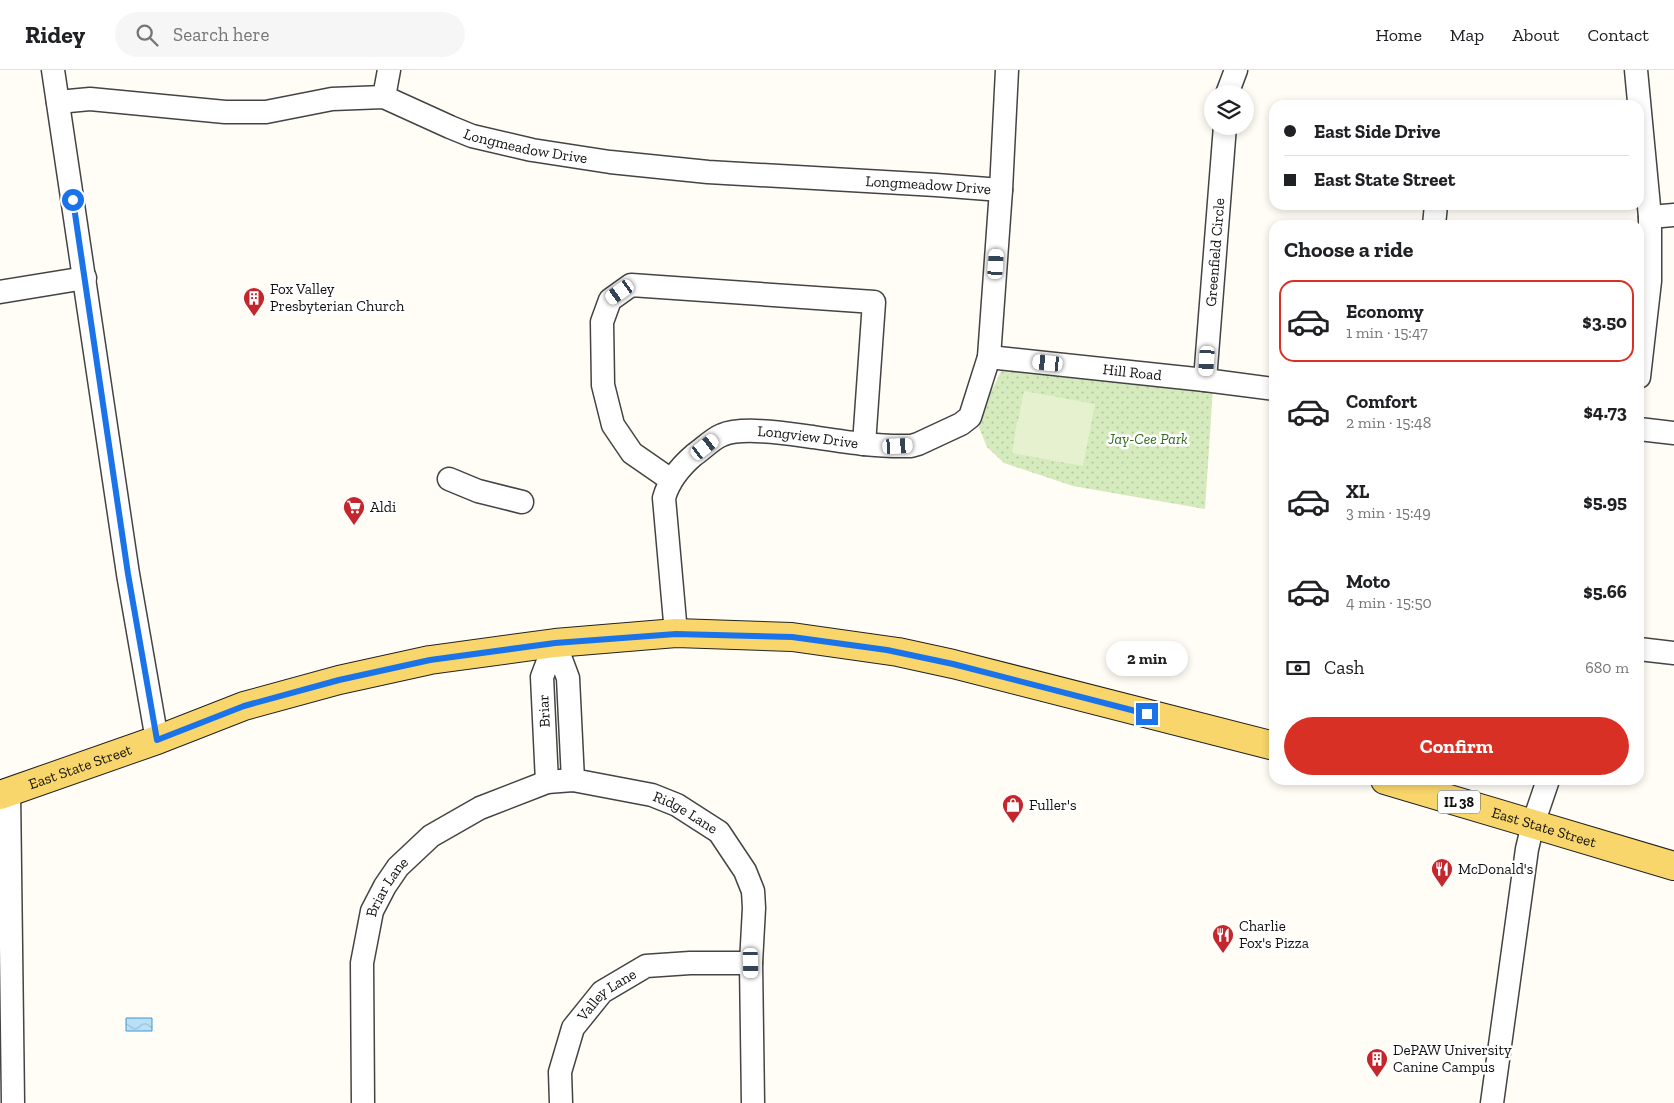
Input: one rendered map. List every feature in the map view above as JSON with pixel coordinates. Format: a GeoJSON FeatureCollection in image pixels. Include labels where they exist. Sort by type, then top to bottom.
{"type":"FeatureCollection","features":[{"type":"Feature","properties":{"kind":"main road","name":"East State Street"},"geometry":{"type":"LineString","coordinates":[[5,794],[157,740],[244,706],[339,680],[430,660],[555,643],[676,634],[792,637],[898,652],[973,669],[1269,745]]}},
{"type":"Feature","properties":{"kind":"main road","name":"East State Street"},"geometry":{"type":"LineString","coordinates":[[1402,785],[1674,866]]}},
{"type":"Feature","properties":{"kind":"street"},"geometry":{"type":"LineString","coordinates":[[53,70],[128,574],[157,740]]}},
{"type":"Feature","properties":{"kind":"street"},"geometry":{"type":"LineString","coordinates":[[384,97],[390,70]]}},
{"type":"Feature","properties":{"kind":"street","name":"Longview Drive"},"geometry":{"type":"LineString","coordinates":[[676,634],[664,507],[666,489],[671,480],[689,460],[720,435],[745,431],[777,432],[864,444],[911,446],[961,424],[970,416],[989,357],[1001,190],[1007,70]]}},
{"type":"Feature","properties":{"kind":"street"},"geometry":{"type":"LineString","coordinates":[[1230,85],[1236,70]]}},
{"type":"Feature","properties":{"kind":"street"},"geometry":{"type":"LineString","coordinates":[[1636,70],[1639,100]]}},
{"type":"Feature","properties":{"kind":"street","name":"Longmeadow Drive"},"geometry":{"type":"LineString","coordinates":[[58,102],[90,99],[225,112],[266,112],[332,99],[384,97],[472,136],[532,150],[610,162],[708,172],[1001,190]]}},
{"type":"Feature","properties":{"kind":"street","name":"Greenfield Circle"},"geometry":{"type":"LineString","coordinates":[[1205,380],[1224,135]]}},
{"type":"Feature","properties":{"kind":"street"},"geometry":{"type":"LineString","coordinates":[[1644,154],[1650,217],[1650,281],[1644,333]]}},
{"type":"Feature","properties":{"kind":"street"},"geometry":{"type":"LineString","coordinates":[[1650,217],[1674,214]]}},
{"type":"Feature","properties":{"kind":"street"},"geometry":{"type":"LineString","coordinates":[[0,292],[85,278]]}},
{"type":"Feature","properties":{"kind":"street"},"geometry":{"type":"LineString","coordinates":[[671,480],[632,453],[613,425],[603,385],[602,322],[610,300],[631,285],[874,302],[864,444]]}},
{"type":"Feature","properties":{"kind":"street","name":"Hill Road"},"geometry":{"type":"LineString","coordinates":[[989,357],[1269,388]]}},
{"type":"Feature","properties":{"kind":"street"},"geometry":{"type":"LineString","coordinates":[[1644,430],[1674,433]]}},
{"type":"Feature","properties":{"kind":"street"},"geometry":{"type":"LineString","coordinates":[[449,479],[478,492],[522,502]]}},
{"type":"Feature","properties":{"kind":"street"},"geometry":{"type":"LineString","coordinates":[[555,643],[568,678],[573,780]]}},
{"type":"Feature","properties":{"kind":"street","name":"Briar"},"geometry":{"type":"LineString","coordinates":[[547,782],[542,677],[555,643]]}},
{"type":"Feature","properties":{"kind":"street"},"geometry":{"type":"LineString","coordinates":[[1644,650],[1674,653]]}},
{"type":"Feature","properties":{"kind":"street","name":"Briar Lane"},"geometry":{"type":"LineString","coordinates":[[363,1103],[362,963],[372,911],[385,886],[398,867],[431,836],[480,808],[547,782],[573,780]]}},
{"type":"Feature","properties":{"kind":"street","name":"Ridge Lane"},"geometry":{"type":"LineString","coordinates":[[573,780],[638,792],[662,798],[677,805],[719,832],[745,871],[753,891],[754,908],[751,963],[753,1103]]}},
{"type":"Feature","properties":{"kind":"street"},"geometry":{"type":"LineString","coordinates":[[1492,1103],[1527,849],[1546,785]]}},
{"type":"Feature","properties":{"kind":"street"},"geometry":{"type":"LineString","coordinates":[[5,794],[13,1103]]}},
{"type":"Feature","properties":{"kind":"street","name":"Valley Lane"},"geometry":{"type":"LineString","coordinates":[[561,1103],[560,1072],[573,1028],[602,992],[646,966],[690,963],[751,963]]}},
{"type":"Feature","properties":{"kind":"green space","name":"Jay-Cee Park"},"geometry":{"type":"Polygon","coordinates":[[[1004,366],[1213,387],[1205,509],[1073,486],[1004,463],[987,447],[976,420],[1004,366]]]}},
{"type":"Feature","properties":{"kind":"green space"},"geometry":{"type":"Polygon","coordinates":[[[1024,391],[1095,404],[1083,466],[1012,453],[1017,422],[1084,434],[1018,422],[1024,391]]]}},
{"type":"Feature","properties":{"kind":"water"},"geometry":{"type":"Polygon","coordinates":[[[126,1018],[152,1018],[152,1031],[126,1031],[126,1018]]]}},
{"type":"Feature","properties":{"kind":"place","name":"Fox Valley Presbyterian Church"},"geometry":{"type":"Point","coordinates":[254,317]}},
{"type":"Feature","properties":{"kind":"place","name":"Aldi"},"geometry":{"type":"Point","coordinates":[354,526]}},
{"type":"Feature","properties":{"kind":"place","name":"Fuller's"},"geometry":{"type":"Point","coordinates":[1013,824]}},
{"type":"Feature","properties":{"kind":"place","name":"McDonald's"},"geometry":{"type":"Point","coordinates":[1442,888]}},
{"type":"Feature","properties":{"kind":"place","name":"Charlie Fox's Pizza"},"geometry":{"type":"Point","coordinates":[1223,954]}},
{"type":"Feature","properties":{"kind":"place","name":"DePAW University Canine Campus"},"geometry":{"type":"Point","coordinates":[1377,1078]}},
{"type":"Feature","properties":{"kind":"route"},"geometry":{"type":"LineString","coordinates":[[73,200],[128,574],[157,740],[244,706],[339,680],[430,660],[555,643],[676,634],[792,637],[864,646],[953,664],[1147,714]]}}]}
